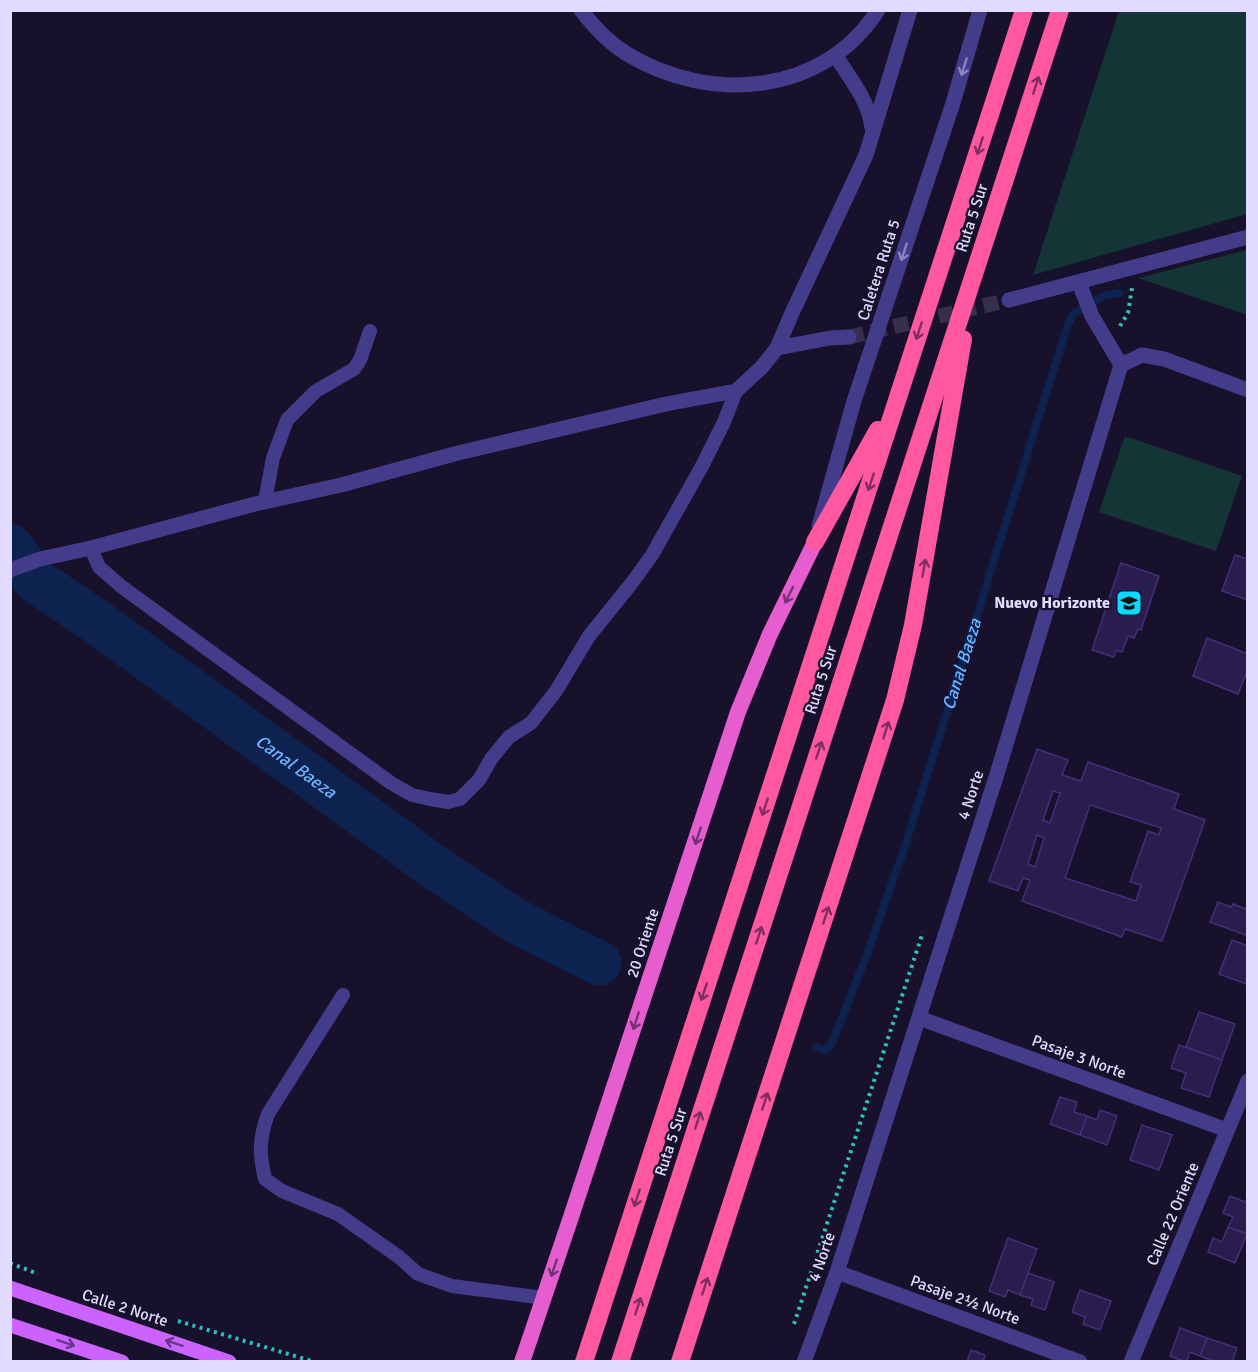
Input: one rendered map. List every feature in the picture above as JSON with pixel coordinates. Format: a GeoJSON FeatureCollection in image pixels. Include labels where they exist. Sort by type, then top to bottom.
{"type":"FeatureCollection","features":[{"type":"Feature","properties":{"kind":"highway","name":"Ruta 5 Sur"},"geometry":{"type":"LineString","coordinates":[[584,1362],[1024,10]]}},
{"type":"Feature","properties":{"kind":"highway","name":"Ruta 5 Sur"},"geometry":{"type":"LineString","coordinates":[[620,1362],[1060,10]]}},
{"type":"Feature","properties":{"kind":"highway"},"geometry":{"type":"LineString","coordinates":[[680,1362],[895,700],[913,625],[950,409],[979,260]]}},
{"type":"Feature","properties":{"kind":"highway"},"geometry":{"type":"LineString","coordinates":[[815,542],[870,445],[908,366]]}},
{"type":"Feature","properties":{"kind":"highway","name":"20 Oriente"},"geometry":{"type":"LineString","coordinates":[[514,1362],[524,1354],[544,1298],[738,712],[770,634],[815,542]]}},
{"type":"Feature","properties":{"kind":"main road","name":"Calle 2 Norte"},"geometry":{"type":"LineString","coordinates":[[10,1288],[229,1362]]}},
{"type":"Feature","properties":{"kind":"main road"},"geometry":{"type":"LineString","coordinates":[[10,1324],[123,1362]]}},
{"type":"Feature","properties":{"kind":"street"},"geometry":{"type":"LineString","coordinates":[[581,10],[597,31],[626,53],[659,71],[697,82],[733,86],[768,82],[796,75],[823,63],[856,39],[878,10]]}},
{"type":"Feature","properties":{"kind":"street"},"geometry":{"type":"LineString","coordinates":[[10,570],[39,559],[91,548],[265,501],[341,485],[458,453],[666,404],[736,391],[762,367],[777,348],[866,155],[910,10]]}},
{"type":"Feature","properties":{"kind":"street","name":"Caletera Ruta 5"},"geometry":{"type":"LineString","coordinates":[[815,542],[854,401],[953,103],[980,10]]}},
{"type":"Feature","properties":{"kind":"street"},"geometry":{"type":"LineString","coordinates":[[835,56],[866,104],[871,116],[873,134]]}},
{"type":"Feature","properties":{"kind":"street"},"geometry":{"type":"LineString","coordinates":[[1009,300],[1082,289],[1248,237]]}},
{"type":"Feature","properties":{"kind":"street"},"geometry":{"type":"LineString","coordinates":[[1082,289],[1092,316],[1121,365],[1142,355],[1164,358],[1248,390]]}},
{"type":"Feature","properties":{"kind":"street"},"geometry":{"type":"LineString","coordinates":[[777,348],[830,338],[849,338]]}},
{"type":"Feature","properties":{"kind":"street","name":"4 Norte"},"geometry":{"type":"LineString","coordinates":[[804,1362],[837,1272],[997,774],[1121,365]]}},
{"type":"Feature","properties":{"kind":"street","name":"Pasaje 3 Norte"},"geometry":{"type":"LineString","coordinates":[[919,1018],[1227,1130]]}},
{"type":"Feature","properties":{"kind":"street","name":"Calle 22 Oriente"},"geometry":{"type":"LineString","coordinates":[[1131,1362],[1248,1081]]}},
{"type":"Feature","properties":{"kind":"street","name":"Pasaje 2½ Norte"},"geometry":{"type":"LineString","coordinates":[[837,1272],[1080,1362]]}},
{"type":"Feature","properties":{"kind":"lane"},"geometry":{"type":"LineString","coordinates":[[265,501],[273,458],[287,420],[316,391],[354,369],[360,360],[370,331]]}},
{"type":"Feature","properties":{"kind":"lane"},"geometry":{"type":"LineString","coordinates":[[91,548],[99,567],[122,587],[391,783],[412,795],[448,802],[460,799],[479,780],[491,759],[509,737],[531,723],[556,691],[589,636],[638,575],[656,548],[675,510],[702,466],[724,422],[736,391]]}},
{"type":"Feature","properties":{"kind":"lane"},"geometry":{"type":"LineString","coordinates":[[344,994],[268,1114],[261,1134],[259,1156],[265,1179],[282,1191],[338,1214],[399,1257],[418,1274],[452,1286],[544,1298]]}},
{"type":"Feature","properties":{"kind":"path"},"geometry":{"type":"LineString","coordinates":[[10,1263],[48,1277]]}},
{"type":"Feature","properties":{"kind":"path"},"geometry":{"type":"LineString","coordinates":[[170,1318],[315,1362]]}},
{"type":"Feature","properties":{"kind":"green space"},"geometry":{"type":"Polygon","coordinates":[[[1119,11],[1247,11],[1247,214],[1033,275],[1119,11]]]}},
{"type":"Feature","properties":{"kind":"green space"},"geometry":{"type":"Polygon","coordinates":[[[1247,250],[1247,315],[1138,278],[1247,250]]]}},
{"type":"Feature","properties":{"kind":"green space"},"geometry":{"type":"Polygon","coordinates":[[[1125,436],[1242,476],[1216,551],[1099,512],[1125,436]]]}},
{"type":"Feature","properties":{"kind":"building"},"geometry":{"type":"Polygon","coordinates":[[[1235,555],[1248,559],[1248,600],[1222,591],[1235,555]]]}},
{"type":"Feature","properties":{"kind":"building","name":"Nuevo Horizonte"},"geometry":{"type":"Polygon","coordinates":[[[1121,563],[1159,576],[1141,630],[1138,629],[1134,638],[1128,636],[1122,652],[1116,650],[1114,657],[1092,650],[1121,563]]]}},
{"type":"Feature","properties":{"kind":"building"},"geometry":{"type":"Polygon","coordinates":[[[1207,638],[1248,654],[1248,669],[1238,694],[1193,676],[1207,638]]]}},
{"type":"Feature","properties":{"kind":"building"},"geometry":{"type":"Polygon","coordinates":[[[1037,749],[1068,760],[1062,775],[1081,781],[1088,762],[1179,794],[1174,809],[1205,820],[1162,941],[1125,929],[1122,937],[1022,901],[1030,880],[1023,878],[1018,891],[989,881],[1037,749]],[[1053,791],[1043,820],[1050,823],[1060,793],[1053,791]],[[1090,805],[1065,878],[1136,901],[1141,885],[1130,882],[1148,831],[1159,835],[1161,828],[1090,805]],[[1037,835],[1028,864],[1035,867],[1044,838],[1037,835]]]}},
{"type":"Feature","properties":{"kind":"building"},"geometry":{"type":"Polygon","coordinates":[[[1218,902],[1246,909],[1248,906],[1248,936],[1210,922],[1218,902]]]}},
{"type":"Feature","properties":{"kind":"building"},"geometry":{"type":"Polygon","coordinates":[[[1232,940],[1248,946],[1246,984],[1219,974],[1232,940]]]}},
{"type":"Feature","properties":{"kind":"building"},"geometry":{"type":"Polygon","coordinates":[[[1199,1012],[1235,1024],[1222,1060],[1186,1047],[1199,1012]]]}},
{"type":"Feature","properties":{"kind":"building"},"geometry":{"type":"Polygon","coordinates":[[[1179,1045],[1222,1060],[1209,1097],[1181,1088],[1186,1073],[1171,1068],[1179,1045]]]}},
{"type":"Feature","properties":{"kind":"building"},"geometry":{"type":"Polygon","coordinates":[[[1060,1097],[1077,1102],[1074,1112],[1087,1116],[1080,1135],[1050,1124],[1060,1097]]]}},
{"type":"Feature","properties":{"kind":"building"},"geometry":{"type":"Polygon","coordinates":[[[1100,1110],[1117,1116],[1107,1145],[1080,1135],[1087,1116],[1097,1120],[1100,1110]]]}},
{"type":"Feature","properties":{"kind":"building"},"geometry":{"type":"Polygon","coordinates":[[[1142,1125],[1172,1135],[1159,1170],[1130,1160],[1142,1125]]]}},
{"type":"Feature","properties":{"kind":"building"},"geometry":{"type":"Polygon","coordinates":[[[1230,1196],[1248,1203],[1247,1234],[1228,1227],[1233,1217],[1223,1213],[1230,1196]]]}},
{"type":"Feature","properties":{"kind":"building"},"geometry":{"type":"Polygon","coordinates":[[[1228,1227],[1247,1234],[1235,1263],[1208,1252],[1213,1238],[1222,1242],[1228,1227]]]}},
{"type":"Feature","properties":{"kind":"building"},"geometry":{"type":"Polygon","coordinates":[[[1008,1238],[1037,1249],[1020,1295],[1008,1290],[1005,1297],[989,1291],[1008,1238]]]}},
{"type":"Feature","properties":{"kind":"building"},"geometry":{"type":"Polygon","coordinates":[[[1028,1273],[1054,1282],[1045,1310],[1031,1305],[1033,1299],[1020,1295],[1028,1273]]]}},
{"type":"Feature","properties":{"kind":"building"},"geometry":{"type":"Polygon","coordinates":[[[1080,1290],[1111,1301],[1100,1330],[1083,1324],[1085,1317],[1072,1312],[1080,1290]]]}},
{"type":"Feature","properties":{"kind":"building"},"geometry":{"type":"Polygon","coordinates":[[[1180,1328],[1207,1338],[1200,1356],[1190,1352],[1186,1362],[1170,1356],[1180,1328]]]}},
{"type":"Feature","properties":{"kind":"building"},"geometry":{"type":"Polygon","coordinates":[[[1207,1338],[1237,1348],[1232,1362],[1215,1362],[1200,1356],[1207,1338]]]}},
{"type":"Feature","properties":{"kind":"building"},"geometry":{"type":"Polygon","coordinates":[[[971,1350],[985,1355],[983,1362],[967,1362],[971,1350]]]}},
{"type":"Feature","properties":{"kind":"waterway","name":"Canal Baeza"},"geometry":{"type":"LineString","coordinates":[[816,1047],[825,1050],[832,1043],[868,952],[905,846],[1067,327],[1073,314],[1104,296],[1120,293]]}},
{"type":"Feature","properties":{"kind":"waterway","name":"Canal Baeza"},"geometry":{"type":"LineString","coordinates":[[10,546],[36,581],[97,622],[437,869],[516,921],[599,963]]}},
{"type":"Feature","properties":{"kind":"tunnel"},"geometry":{"type":"LineString","coordinates":[[849,337],[1009,300]]}},
{"type":"Feature","properties":{"kind":"place","name":"Nuevo Horizonte"},"geometry":{"type":"Point","coordinates":[1129,603]}}]}
